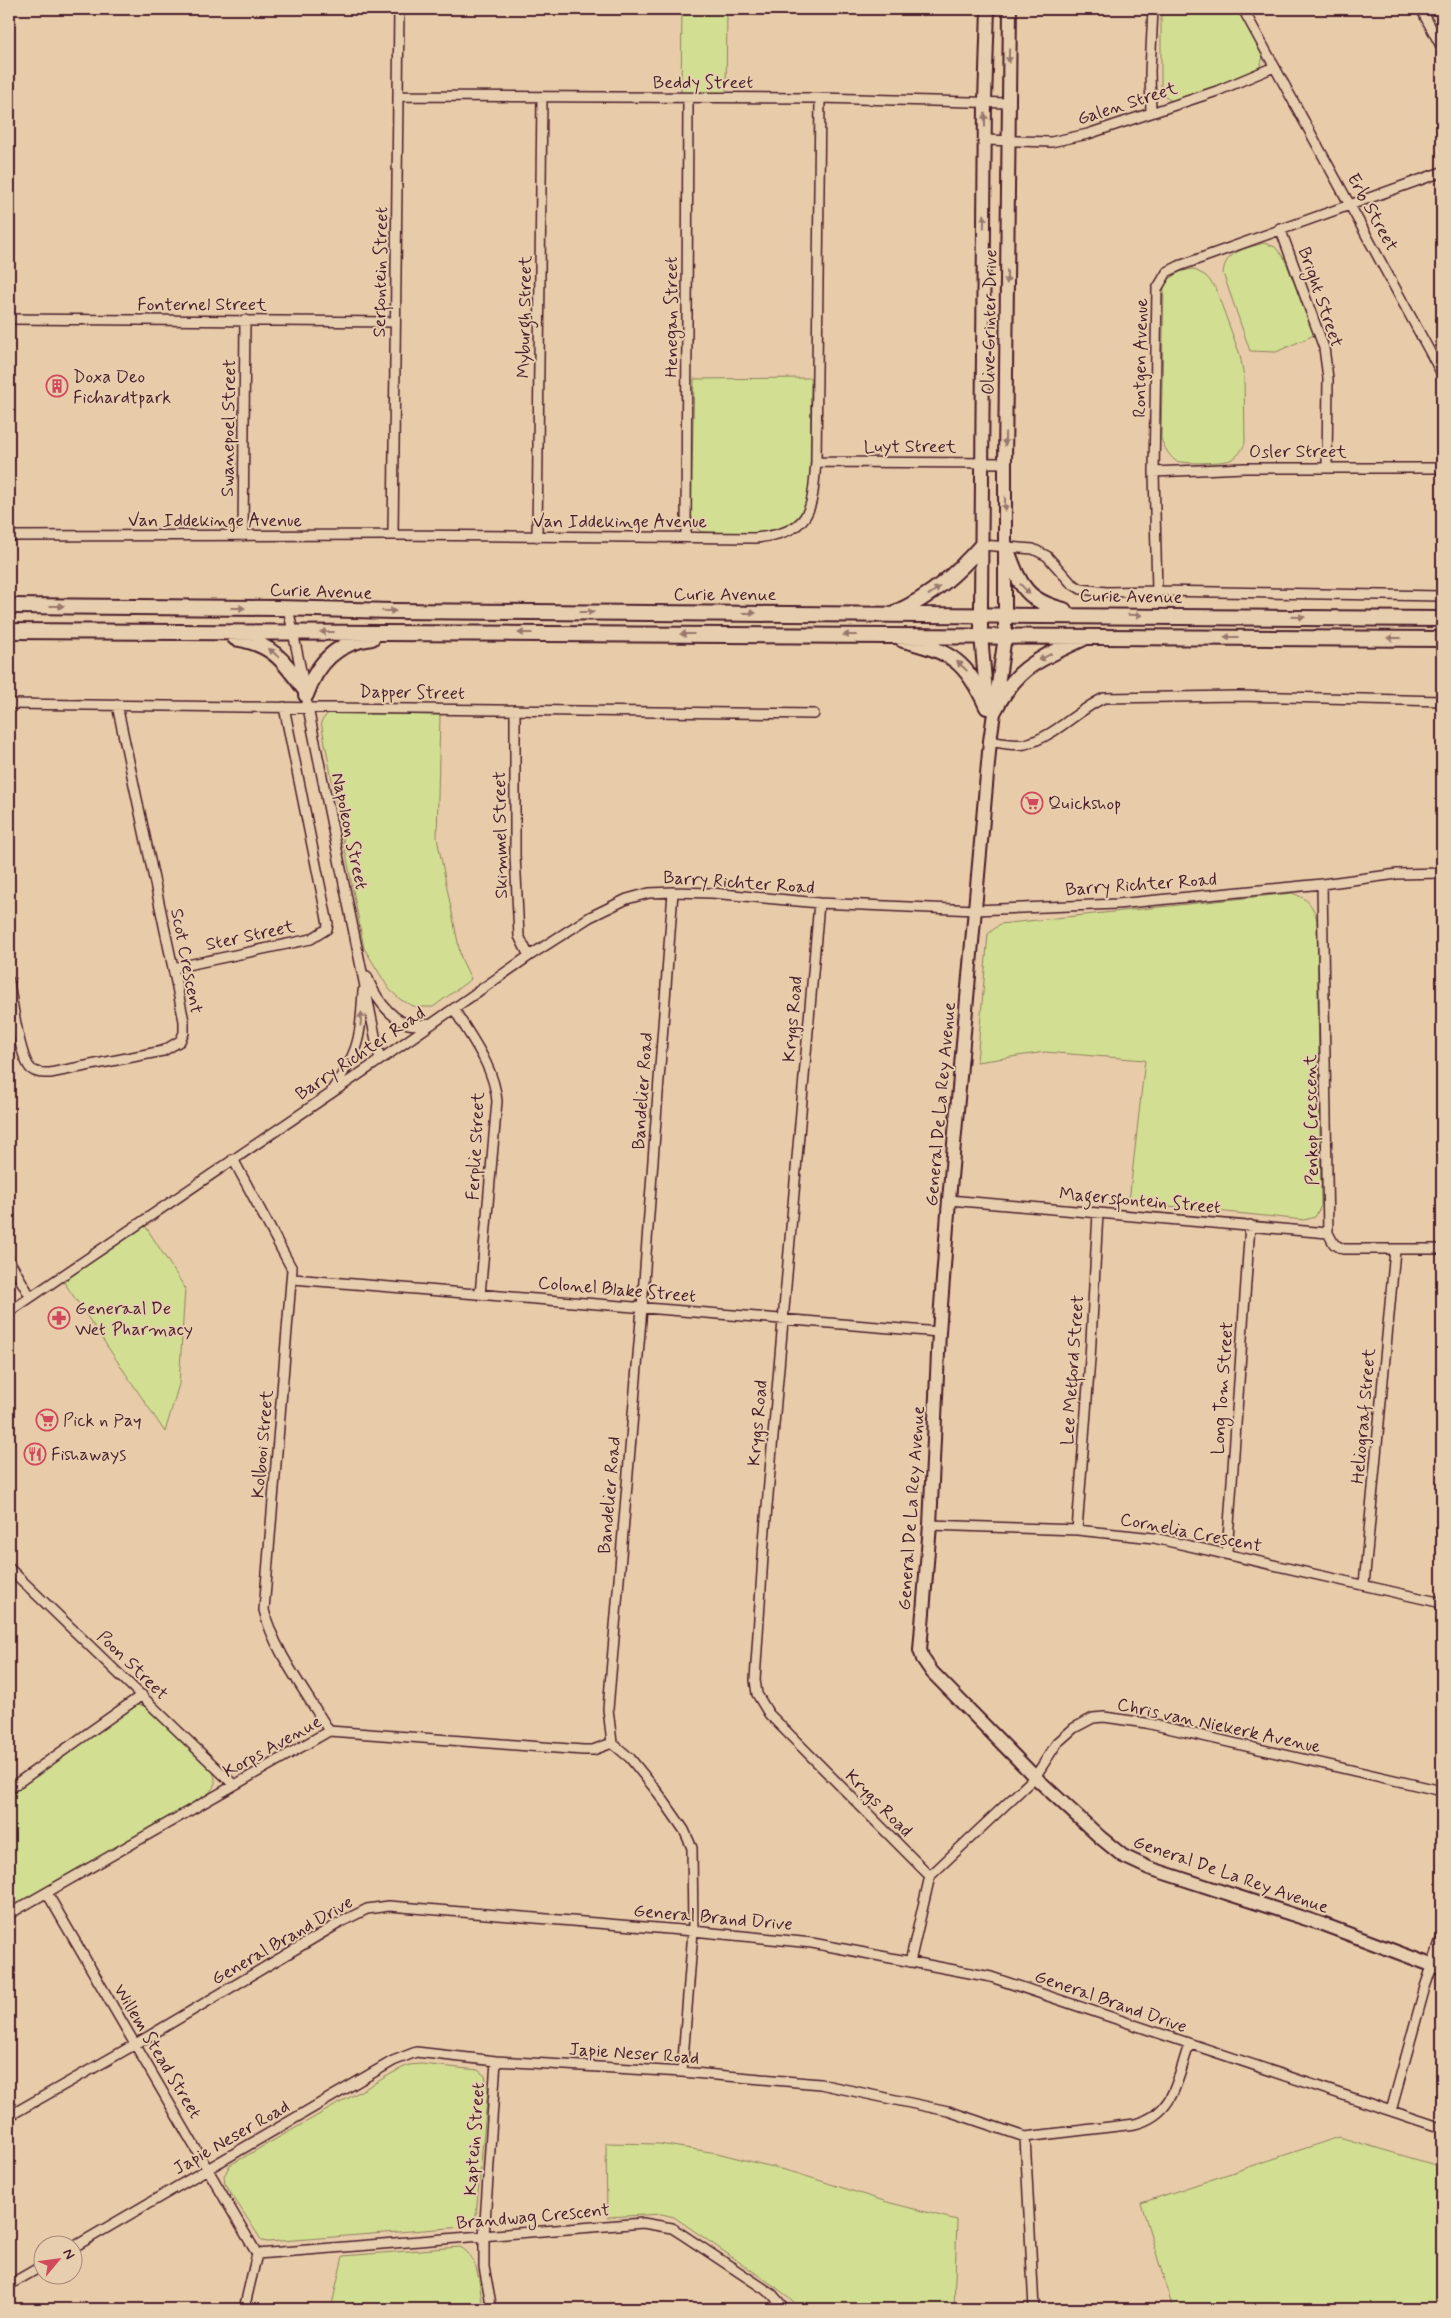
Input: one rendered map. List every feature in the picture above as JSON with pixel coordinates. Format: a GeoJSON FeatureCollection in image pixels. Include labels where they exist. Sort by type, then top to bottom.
{"type":"FeatureCollection","features":[{"type":"Feature","properties":{"kind":"main road"},"geometry":{"type":"LineString","coordinates":[[892,614],[918,602],[941,586],[982,545]]}},
{"type":"Feature","properties":{"kind":"main road"},"geometry":{"type":"LineString","coordinates":[[1005,545],[1020,584],[1034,597],[1048,606],[1086,615]]}},
{"type":"Feature","properties":{"kind":"main road","name":"Curie Avenue"},"geometry":{"type":"LineString","coordinates":[[9,606],[288,608],[392,611],[1442,618]]}},
{"type":"Feature","properties":{"kind":"main road"},"geometry":{"type":"LineString","coordinates":[[9,631],[1442,638]]}},
{"type":"Feature","properties":{"kind":"main road"},"geometry":{"type":"LineString","coordinates":[[180,632],[247,640],[267,647],[282,660],[306,698]]}},
{"type":"Feature","properties":{"kind":"main road"},"geometry":{"type":"LineString","coordinates":[[306,698],[318,667],[332,653],[342,647],[365,639],[416,633]]}},
{"type":"Feature","properties":{"kind":"main road"},"geometry":{"type":"LineString","coordinates":[[881,635],[930,647],[952,658],[964,667],[977,684],[991,709],[1011,682],[1032,663],[1089,636]]}},
{"type":"Feature","properties":{"kind":"street","name":"Serfontein Street"},"geometry":{"type":"LineString","coordinates":[[393,535],[399,9]]}},
{"type":"Feature","properties":{"kind":"street","name":"Olive Grinter Drive"},"geometry":{"type":"LineString","coordinates":[[981,636],[985,101],[988,9]]}},
{"type":"Feature","properties":{"kind":"street","name":"Olive Grinter Drive"},"geometry":{"type":"LineString","coordinates":[[1005,636],[1010,9]]}},
{"type":"Feature","properties":{"kind":"street"},"geometry":{"type":"LineString","coordinates":[[1151,113],[1150,71],[1153,9]]}},
{"type":"Feature","properties":{"kind":"street","name":"Erb Street"},"geometry":{"type":"LineString","coordinates":[[1243,9],[1442,374]]}},
{"type":"Feature","properties":{"kind":"street"},"geometry":{"type":"LineString","coordinates":[[1421,9],[1442,48]]}},
{"type":"Feature","properties":{"kind":"street","name":"Galen Street"},"geometry":{"type":"LineString","coordinates":[[985,140],[1051,142],[1088,134],[1216,90],[1274,67]]}},
{"type":"Feature","properties":{"kind":"street","name":"Beddy Street"},"geometry":{"type":"LineString","coordinates":[[398,96],[820,98],[1008,103]]}},
{"type":"Feature","properties":{"kind":"street","name":"Myburgh Street"},"geometry":{"type":"LineString","coordinates":[[537,537],[542,97]]}},
{"type":"Feature","properties":{"kind":"street","name":"Henegan Street"},"geometry":{"type":"LineString","coordinates":[[686,537],[688,98]]}},
{"type":"Feature","properties":{"kind":"street","name":"Van Iddekinge Avenue"},"geometry":{"type":"LineString","coordinates":[[9,536],[393,535],[755,538],[769,537],[795,527],[810,509],[816,462],[820,98]]}},
{"type":"Feature","properties":{"kind":"street","name":"Rontgen Avenue"},"geometry":{"type":"LineString","coordinates":[[1157,591],[1154,472],[1156,299],[1159,283],[1172,268],[1280,228],[1442,172]]}},
{"type":"Feature","properties":{"kind":"street","name":"Bright Street"},"geometry":{"type":"LineString","coordinates":[[1280,228],[1324,348],[1328,378],[1326,467]]}},
{"type":"Feature","properties":{"kind":"street","name":"Fonternel Street"},"geometry":{"type":"LineString","coordinates":[[9,319],[395,322]]}},
{"type":"Feature","properties":{"kind":"street","name":"Swanepoel Street"},"geometry":{"type":"LineString","coordinates":[[243,536],[246,320]]}},
{"type":"Feature","properties":{"kind":"street","name":"Luyt Street"},"geometry":{"type":"LineString","coordinates":[[816,462],[1005,463]]}},
{"type":"Feature","properties":{"kind":"street","name":"Osler Street"},"geometry":{"type":"LineString","coordinates":[[1154,472],[1326,467],[1442,468]]}},
{"type":"Feature","properties":{"kind":"street","name":"Curie Avenue"},"geometry":{"type":"LineString","coordinates":[[982,545],[1005,545],[1033,549],[1047,556],[1071,583],[1081,589],[1106,592],[1157,591],[1442,596]]}},
{"type":"Feature","properties":{"kind":"street","name":"Napoleon Street"},"geometry":{"type":"LineString","coordinates":[[288,608],[380,1060]]}},
{"type":"Feature","properties":{"kind":"street","name":"General De La Rey Avenue"},"geometry":{"type":"LineString","coordinates":[[981,636],[991,709]]}},
{"type":"Feature","properties":{"kind":"street","name":"General De La Rey Avenue"},"geometry":{"type":"LineString","coordinates":[[1005,636],[991,709],[990,741],[949,1200],[939,1332],[930,1525],[919,1642],[923,1658],[932,1672],[1035,1777],[1115,1850],[1130,1860],[1322,1924],[1437,1968]]}},
{"type":"Feature","properties":{"kind":"street"},"geometry":{"type":"LineString","coordinates":[[990,741],[1026,744],[1053,730],[1093,703],[1104,698],[1239,696],[1442,701]]}},
{"type":"Feature","properties":{"kind":"street","name":"Dapper Street"},"geometry":{"type":"LineString","coordinates":[[9,704],[284,707],[306,698],[515,710],[814,714]]}},
{"type":"Feature","properties":{"kind":"street","name":"Scot Crescent"},"geometry":{"type":"LineString","coordinates":[[9,981],[26,1061],[32,1069],[40,1073],[50,1073],[163,1051],[180,1041],[184,1033],[184,1021],[117,705]]}},
{"type":"Feature","properties":{"kind":"street","name":"Ster Street"},"geometry":{"type":"LineString","coordinates":[[173,968],[311,939],[327,929],[328,924],[284,707]]}},
{"type":"Feature","properties":{"kind":"street","name":"Skimmel Street"},"geometry":{"type":"LineString","coordinates":[[515,710],[516,855],[519,936],[529,956]]}},
{"type":"Feature","properties":{"kind":"street","name":"Barry Richter Road"},"geometry":{"type":"LineString","coordinates":[[9,1312],[380,1060],[529,956],[590,917],[615,904],[649,893],[712,893],[819,903],[975,910],[1117,904],[1322,884],[1397,874],[1442,873]]}},
{"type":"Feature","properties":{"kind":"street","name":"Penkop Crescent"},"geometry":{"type":"LineString","coordinates":[[1322,884],[1328,1233]]}},
{"type":"Feature","properties":{"kind":"street","name":"Bandelier Road"},"geometry":{"type":"LineString","coordinates":[[612,1742],[608,1709],[609,1675],[642,1308],[673,892]]}},
{"type":"Feature","properties":{"kind":"street","name":"Krygs Road"},"geometry":{"type":"LineString","coordinates":[[819,903],[764,1540],[755,1680],[757,1694],[773,1718],[930,1876]]}},
{"type":"Feature","properties":{"kind":"street"},"geometry":{"type":"LineString","coordinates":[[359,955],[369,982],[392,1015],[409,1024],[432,1024]]}},
{"type":"Feature","properties":{"kind":"street"},"geometry":{"type":"LineString","coordinates":[[329,1094],[349,1066],[357,1046],[361,1026],[364,978]]}},
{"type":"Feature","properties":{"kind":"street","name":"Ferplie Street"},"geometry":{"type":"LineString","coordinates":[[454,1009],[485,1062],[496,1088],[480,1295]]}},
{"type":"Feature","properties":{"kind":"street","name":"Kolbooi Street"},"geometry":{"type":"LineString","coordinates":[[233,1159],[289,1261],[293,1280],[264,1610],[276,1643],[329,1731]]}},
{"type":"Feature","properties":{"kind":"street","name":"Magersfontein Street"},"geometry":{"type":"LineString","coordinates":[[949,1200],[1328,1233]]}},
{"type":"Feature","properties":{"kind":"street","name":"Lee Metford Street"},"geometry":{"type":"LineString","coordinates":[[1077,1530],[1090,1358],[1098,1213]]}},
{"type":"Feature","properties":{"kind":"street","name":"Long Tom Street"},"geometry":{"type":"LineString","coordinates":[[1227,1553],[1250,1225]]}},
{"type":"Feature","properties":{"kind":"street"},"geometry":{"type":"LineString","coordinates":[[1328,1233],[1334,1244],[1343,1249],[1442,1249]]}},
{"type":"Feature","properties":{"kind":"street","name":"Heliograaf Street"},"geometry":{"type":"LineString","coordinates":[[1364,1585],[1395,1250]]}},
{"type":"Feature","properties":{"kind":"street"},"geometry":{"type":"LineString","coordinates":[[9,1260],[30,1296]]}},
{"type":"Feature","properties":{"kind":"street","name":"Colonel Blake Street"},"geometry":{"type":"LineString","coordinates":[[293,1280],[939,1332]]}},
{"type":"Feature","properties":{"kind":"street","name":"Cornelia Crescent"},"geometry":{"type":"LineString","coordinates":[[930,1525],[1077,1530],[1154,1538],[1442,1603]]}},
{"type":"Feature","properties":{"kind":"street","name":"Poon Street"},"geometry":{"type":"LineString","coordinates":[[9,1568],[234,1785]]}},
{"type":"Feature","properties":{"kind":"street"},"geometry":{"type":"LineString","coordinates":[[10,1786],[142,1695]]}},
{"type":"Feature","properties":{"kind":"street","name":"Chris van Niekerk Avenue"},"geometry":{"type":"LineString","coordinates":[[930,1876],[1035,1777],[1057,1743],[1074,1728],[1090,1719],[1104,1717],[1146,1723],[1442,1791]]}},
{"type":"Feature","properties":{"kind":"street","name":"Korps Avenue"},"geometry":{"type":"LineString","coordinates":[[9,1914],[329,1731],[583,1750],[593,1750],[612,1742]]}},
{"type":"Feature","properties":{"kind":"street"},"geometry":{"type":"LineString","coordinates":[[612,1742],[630,1758],[660,1794],[690,1842],[693,1855],[693,1931],[682,2072]]}},
{"type":"Feature","properties":{"kind":"street"},"geometry":{"type":"LineString","coordinates":[[910,1962],[930,1876]]}},
{"type":"Feature","properties":{"kind":"street","name":"Willem Stead Street"},"geometry":{"type":"LineString","coordinates":[[46,1893],[257,2254]]}},
{"type":"Feature","properties":{"kind":"street","name":"General Brand Drive"},"geometry":{"type":"LineString","coordinates":[[9,2116],[134,2045],[341,1922],[366,1909],[389,1906],[693,1931],[812,1943],[991,1977],[1189,2045],[1442,2128]]}},
{"type":"Feature","properties":{"kind":"street"},"geometry":{"type":"LineString","coordinates":[[1391,2111],[1437,1968],[1442,1937]]}},
{"type":"Feature","properties":{"kind":"street","name":"Japie Neser Road"},"geometry":{"type":"LineString","coordinates":[[82,2242],[406,2055],[416,2052],[496,2061],[682,2072],[820,2084],[856,2090],[948,2111],[1025,2137],[1134,2124],[1151,2118],[1167,2105],[1189,2045]]}},
{"type":"Feature","properties":{"kind":"street","name":"Kaptein Street"},"geometry":{"type":"LineString","coordinates":[[492,2309],[484,2267],[484,2236],[496,2061]]}},
{"type":"Feature","properties":{"kind":"street"},"geometry":{"type":"LineString","coordinates":[[1025,2137],[1034,2309]]}},
{"type":"Feature","properties":{"kind":"street","name":"Brandwag Crescent"},"geometry":{"type":"LineString","coordinates":[[257,2254],[643,2223],[661,2225],[683,2235],[772,2294],[785,2309]]}},
{"type":"Feature","properties":{"kind":"street"},"geometry":{"type":"LineString","coordinates":[[244,2309],[257,2254]]}},
{"type":"Feature","properties":{"kind":"street"},"geometry":{"type":"LineString","coordinates":[[9,2285],[32,2272]]}},
{"type":"Feature","properties":{"kind":"green space"},"geometry":{"type":"Polygon","coordinates":[[[682,9],[727,9],[726,95],[681,95],[682,9]]]}},
{"type":"Feature","properties":{"kind":"green space"},"geometry":{"type":"Polygon","coordinates":[[[1161,9],[1241,9],[1261,45],[1263,57],[1259,69],[1248,76],[1180,102],[1168,99],[1161,89],[1161,9]]]}},
{"type":"Feature","properties":{"kind":"green space"},"geometry":{"type":"Polygon","coordinates":[[[1264,243],[1275,247],[1285,259],[1314,335],[1276,352],[1250,351],[1223,273],[1232,255],[1243,249],[1264,243]]]}},
{"type":"Feature","properties":{"kind":"green space"},"geometry":{"type":"Polygon","coordinates":[[[1193,269],[1206,276],[1215,287],[1240,355],[1244,377],[1245,443],[1241,451],[1233,459],[1226,461],[1194,463],[1176,461],[1169,454],[1161,439],[1164,286],[1177,274],[1193,269]]]}},
{"type":"Feature","properties":{"kind":"green space"},"geometry":{"type":"Polygon","coordinates":[[[811,378],[810,492],[800,517],[788,526],[765,532],[702,532],[695,527],[691,515],[694,379],[811,378]]]}},
{"type":"Feature","properties":{"kind":"green space"},"geometry":{"type":"Polygon","coordinates":[[[328,713],[440,715],[437,838],[461,958],[471,979],[433,1007],[416,1007],[401,1000],[389,989],[364,948],[321,722],[328,713]]]}},
{"type":"Feature","properties":{"kind":"green space"},"geometry":{"type":"Polygon","coordinates":[[[1292,893],[1309,903],[1314,910],[1317,920],[1321,1206],[1315,1217],[1304,1220],[1129,1202],[1145,1060],[1045,1052],[977,1062],[988,934],[1000,924],[1292,893]]]}},
{"type":"Feature","properties":{"kind":"green space"},"geometry":{"type":"Polygon","coordinates":[[[144,1224],[185,1288],[179,1384],[165,1432],[62,1279],[144,1224]]]}},
{"type":"Feature","properties":{"kind":"green space"},"geometry":{"type":"Polygon","coordinates":[[[136,1705],[146,1706],[213,1772],[215,1784],[212,1789],[208,1794],[9,1909],[9,1791],[136,1705]]]}},
{"type":"Feature","properties":{"kind":"green space"},"geometry":{"type":"Polygon","coordinates":[[[421,2064],[478,2070],[485,2076],[488,2089],[476,2215],[471,2222],[462,2227],[262,2241],[225,2184],[224,2176],[230,2165],[398,2070],[409,2065],[421,2064]]]}},
{"type":"Feature","properties":{"kind":"green space"},"geometry":{"type":"Polygon","coordinates":[[[1339,2137],[1442,2167],[1442,2309],[1173,2309],[1141,2203],[1339,2137]]]}},
{"type":"Feature","properties":{"kind":"green space"},"geometry":{"type":"Polygon","coordinates":[[[606,2143],[659,2144],[717,2153],[796,2173],[887,2202],[957,2220],[954,2309],[798,2309],[792,2300],[777,2288],[674,2217],[662,2214],[607,2217],[606,2143]]]}},
{"type":"Feature","properties":{"kind":"green space"},"geometry":{"type":"Polygon","coordinates":[[[460,2247],[472,2258],[478,2274],[483,2309],[331,2309],[343,2256],[460,2247]]]}},
{"type":"Feature","properties":{"kind":"place","name":"Doxa Deo Fichardtpark"},"geometry":{"type":"Point","coordinates":[57,386]}},
{"type":"Feature","properties":{"kind":"place","name":"Quickshop"},"geometry":{"type":"Point","coordinates":[1032,803]}},
{"type":"Feature","properties":{"kind":"place","name":"Generaal De Wet Pharmacy"},"geometry":{"type":"Point","coordinates":[59,1318]}},
{"type":"Feature","properties":{"kind":"place","name":"Pick n Pay"},"geometry":{"type":"Point","coordinates":[47,1420]}},
{"type":"Feature","properties":{"kind":"place","name":"Fishaways"},"geometry":{"type":"Point","coordinates":[35,1454]}}]}
